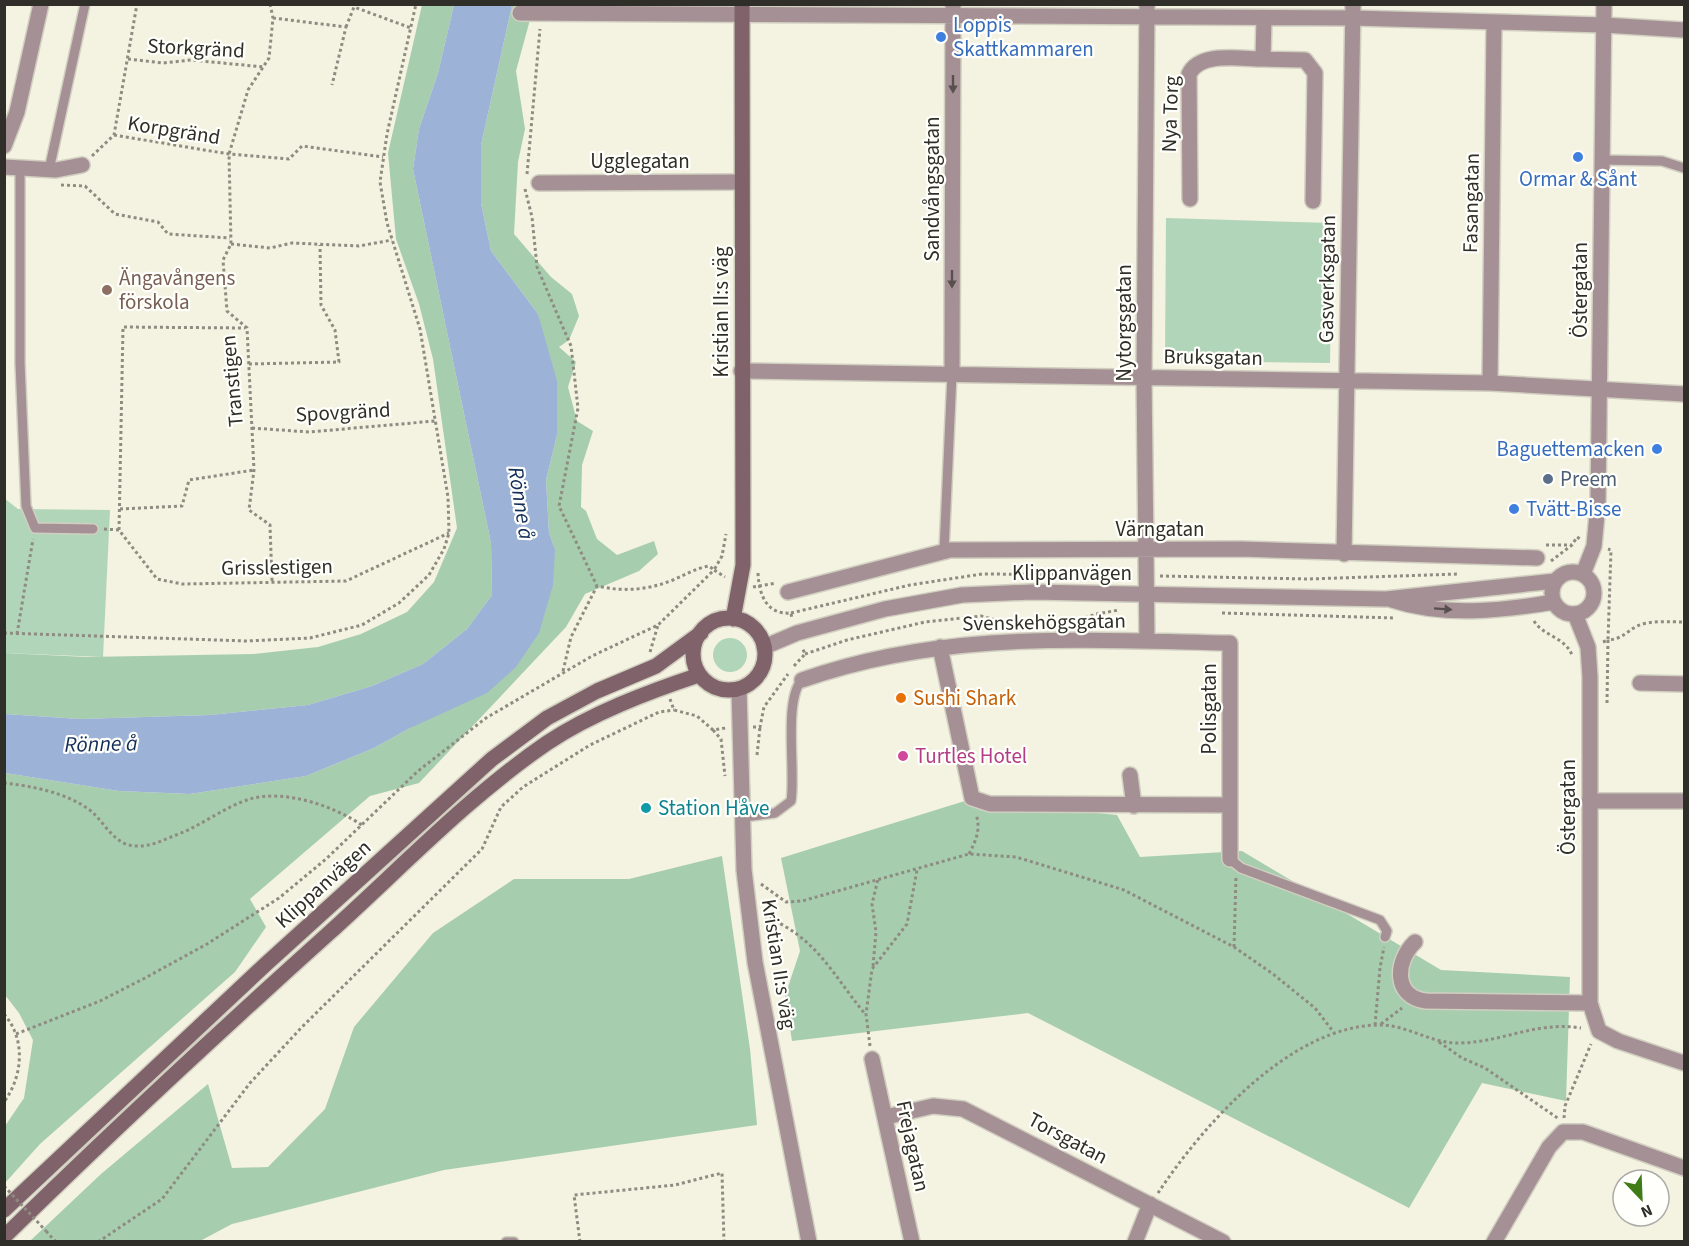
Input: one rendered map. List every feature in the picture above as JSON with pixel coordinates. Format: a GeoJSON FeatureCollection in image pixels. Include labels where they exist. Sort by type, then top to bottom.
{"type":"FeatureCollection","features":[{"type":"Feature","properties":{"kind":"main road","name":"Kristian II:s väg"},"geometry":{"type":"LineString","coordinates":[[733,619],[742,565],[742,10]]}},
{"type":"Feature","properties":{"kind":"main road","name":"Klippanvägen"},"geometry":{"type":"LineString","coordinates":[[4,1210],[266,964],[492,759],[547,718],[597,691],[656,666],[715,622],[733,619]]}},
{"type":"Feature","properties":{"kind":"main road"},"geometry":{"type":"LineString","coordinates":[[701,633],[694,649],[695,667],[699,675],[713,686],[730,690],[739,689],[747,685],[760,672],[765,656],[761,638],[749,625],[733,619]]}},
{"type":"Feature","properties":{"kind":"main road","name":"Klippanvägen"},"geometry":{"type":"LineString","coordinates":[[4,1237],[225,1028],[494,783],[548,742],[599,715],[665,686],[699,675]]}},
{"type":"Feature","properties":{"kind":"street"},"geometry":{"type":"LineString","coordinates":[[4,146],[11,111],[41,4]]}},
{"type":"Feature","properties":{"kind":"street","name":"Östergatan"},"geometry":{"type":"LineString","coordinates":[[1583,574],[1594,546],[1598,504],[1597,427],[1601,387],[1604,4]]}},
{"type":"Feature","properties":{"kind":"street"},"geometry":{"type":"LineString","coordinates":[[520,13],[742,10],[1147,11],[1264,18],[1353,11],[1494,23],[1604,25],[1684,30]]}},
{"type":"Feature","properties":{"kind":"street","name":"Sandvångsgatan"},"geometry":{"type":"LineString","coordinates":[[952,374],[953,10]]}},
{"type":"Feature","properties":{"kind":"street","name":"Nytorgsgatan"},"geometry":{"type":"LineString","coordinates":[[1147,11],[1144,377],[1147,641]]}},
{"type":"Feature","properties":{"kind":"street","name":"Gasverksgatan"},"geometry":{"type":"LineString","coordinates":[[1344,554],[1353,11]]}},
{"type":"Feature","properties":{"kind":"street"},"geometry":{"type":"LineString","coordinates":[[1263,59],[1264,18]]}},
{"type":"Feature","properties":{"kind":"street","name":"Fasangatan"},"geometry":{"type":"LineString","coordinates":[[1490,383],[1494,23]]}},
{"type":"Feature","properties":{"kind":"street","name":"Nya Torg"},"geometry":{"type":"LineString","coordinates":[[1190,199],[1189,74],[1192,67],[1206,60],[1300,59],[1313,68],[1313,201]]}},
{"type":"Feature","properties":{"kind":"street"},"geometry":{"type":"LineString","coordinates":[[12,167],[49,170],[82,165]]}},
{"type":"Feature","properties":{"kind":"street","name":"Ugglegatan"},"geometry":{"type":"LineString","coordinates":[[540,183],[741,182]]}},
{"type":"Feature","properties":{"kind":"street","name":"Bruksgatan"},"geometry":{"type":"LineString","coordinates":[[741,371],[1490,383],[1601,387],[1684,394]]}},
{"type":"Feature","properties":{"kind":"street","name":"Värngatan"},"geometry":{"type":"LineString","coordinates":[[788,592],[944,551],[1241,549],[1344,554],[1537,558]]}},
{"type":"Feature","properties":{"kind":"street"},"geometry":{"type":"LineString","coordinates":[[1568,572],[1583,574],[1594,586],[1594,598],[1587,609],[1575,614],[1561,610],[1554,602],[1552,590],[1555,581],[1568,572]]}},
{"type":"Feature","properties":{"kind":"street","name":"Klippanvägen"},"geometry":{"type":"LineString","coordinates":[[764,646],[797,633],[885,609],[962,595],[1146,594],[1386,599],[1555,581]]}},
{"type":"Feature","properties":{"kind":"street","name":"Klippanvägen"},"geometry":{"type":"LineString","coordinates":[[1386,599],[1413,607],[1471,611],[1554,602]]}},
{"type":"Feature","properties":{"kind":"street","name":"Östergatan"},"geometry":{"type":"LineString","coordinates":[[1575,614],[1588,647],[1590,1026]]}},
{"type":"Feature","properties":{"kind":"street","name":"Svenskehögsgatan"},"geometry":{"type":"LineString","coordinates":[[802,680],[869,660],[940,647],[994,641],[1147,641]]}},
{"type":"Feature","properties":{"kind":"street","name":"Polisgatan"},"geometry":{"type":"LineString","coordinates":[[1147,641],[1230,642],[1230,805],[1233,862]]}},
{"type":"Feature","properties":{"kind":"street"},"geometry":{"type":"LineString","coordinates":[[940,647],[972,798],[990,804],[1230,805]]}},
{"type":"Feature","properties":{"kind":"street"},"geometry":{"type":"LineString","coordinates":[[1640,683],[1684,684]]}},
{"type":"Feature","properties":{"kind":"street","name":"Kristian II:s väg"},"geometry":{"type":"LineString","coordinates":[[739,689],[744,870],[755,962],[810,1242]]}},
{"type":"Feature","properties":{"kind":"street"},"geometry":{"type":"LineString","coordinates":[[1131,775],[1134,806]]}},
{"type":"Feature","properties":{"kind":"street"},"geometry":{"type":"LineString","coordinates":[[1589,801],[1684,801]]}},
{"type":"Feature","properties":{"kind":"street"},"geometry":{"type":"LineString","coordinates":[[1415,942],[1405,952],[1401,974],[1404,990],[1414,999],[1426,1002],[1590,1004]]}},
{"type":"Feature","properties":{"kind":"street"},"geometry":{"type":"LineString","coordinates":[[1590,1026],[1618,1041],[1684,1062]]}},
{"type":"Feature","properties":{"kind":"street","name":"Frejagatan"},"geometry":{"type":"LineString","coordinates":[[872,1059],[912,1242]]}},
{"type":"Feature","properties":{"kind":"street","name":"Torsgatan"},"geometry":{"type":"LineString","coordinates":[[886,1117],[933,1106],[963,1109],[1223,1242]]}},
{"type":"Feature","properties":{"kind":"street"},"geometry":{"type":"LineString","coordinates":[[1494,1242],[1549,1147],[1563,1132],[1583,1132],[1684,1168]]}},
{"type":"Feature","properties":{"kind":"street"},"geometry":{"type":"LineString","coordinates":[[1135,1242],[1150,1204]]}},
{"type":"Feature","properties":{"kind":"lane"},"geometry":{"type":"LineString","coordinates":[[49,170],[85,4]]}},
{"type":"Feature","properties":{"kind":"lane"},"geometry":{"type":"LineString","coordinates":[[1601,160],[1662,161],[1684,168]]}},
{"type":"Feature","properties":{"kind":"lane"},"geometry":{"type":"LineString","coordinates":[[12,167],[26,506],[35,528],[93,529]]}},
{"type":"Feature","properties":{"kind":"lane"},"geometry":{"type":"LineString","coordinates":[[944,551],[952,374]]}},
{"type":"Feature","properties":{"kind":"lane"},"geometry":{"type":"LineString","coordinates":[[744,817],[775,813],[791,801],[790,747],[796,689],[802,680]]}},
{"type":"Feature","properties":{"kind":"lane"},"geometry":{"type":"LineString","coordinates":[[1233,862],[1380,920],[1387,931],[1385,937]]}},
{"type":"Feature","properties":{"kind":"lane"},"geometry":{"type":"LineString","coordinates":[[506,1242],[514,1242]]}},
{"type":"Feature","properties":{"kind":"path","name":"Korpgränd"},"geometry":{"type":"LineString","coordinates":[[82,165],[114,135],[137,4]]}},
{"type":"Feature","properties":{"kind":"path","name":"Transtigen"},"geometry":{"type":"LineString","coordinates":[[270,4],[273,18],[269,58],[248,90],[229,154],[231,244],[224,260],[227,311],[247,328],[254,470],[249,510],[270,525],[272,582]]}},
{"type":"Feature","properties":{"kind":"path"},"geometry":{"type":"LineString","coordinates":[[4,633],[247,641],[310,638],[337,634],[380,615],[418,587],[429,575],[444,549],[449,533],[448,497],[418,320],[392,240],[380,182],[383,157],[416,4]]}},
{"type":"Feature","properties":{"kind":"path"},"geometry":{"type":"LineString","coordinates":[[332,85],[346,27],[354,7],[411,28]]}},
{"type":"Feature","properties":{"kind":"path"},"geometry":{"type":"LineString","coordinates":[[560,13],[538,30],[525,192],[532,217],[537,267],[571,346],[577,398],[578,408],[559,506],[597,586]]}},
{"type":"Feature","properties":{"kind":"path"},"geometry":{"type":"LineString","coordinates":[[273,18],[346,27]]}},
{"type":"Feature","properties":{"kind":"path","name":"Storkgränd"},"geometry":{"type":"LineString","coordinates":[[128,59],[163,63],[191,60],[264,67]]}},
{"type":"Feature","properties":{"kind":"path","name":"Korpgränd"},"geometry":{"type":"LineString","coordinates":[[114,135],[229,154],[289,159],[302,146],[383,157]]}},
{"type":"Feature","properties":{"kind":"path"},"geometry":{"type":"LineString","coordinates":[[54,185],[85,186],[115,214],[158,222],[168,234],[230,238]]}},
{"type":"Feature","properties":{"kind":"path"},"geometry":{"type":"LineString","coordinates":[[231,244],[270,249],[292,243],[359,246],[392,240]]}},
{"type":"Feature","properties":{"kind":"path"},"geometry":{"type":"LineString","coordinates":[[249,364],[339,362],[334,330],[321,305],[320,244]]}},
{"type":"Feature","properties":{"kind":"path"},"geometry":{"type":"LineString","coordinates":[[93,529],[119,530],[123,327],[247,328]]}},
{"type":"Feature","properties":{"kind":"path","name":"Spovgränd"},"geometry":{"type":"LineString","coordinates":[[252,428],[309,432],[435,422]]}},
{"type":"Feature","properties":{"kind":"path"},"geometry":{"type":"LineString","coordinates":[[119,509],[182,506],[189,480],[254,470]]}},
{"type":"Feature","properties":{"kind":"path"},"geometry":{"type":"LineString","coordinates":[[18,634],[35,528]]}},
{"type":"Feature","properties":{"kind":"path","name":"Grisslestigen"},"geometry":{"type":"LineString","coordinates":[[119,530],[157,579],[182,584],[346,581],[449,533]]}},
{"type":"Feature","properties":{"kind":"path"},"geometry":{"type":"LineString","coordinates":[[1577,537],[1594,546],[1611,550],[1607,709]]}},
{"type":"Feature","properties":{"kind":"path"},"geometry":{"type":"LineString","coordinates":[[1537,558],[1539,545],[1572,545]]}},
{"type":"Feature","properties":{"kind":"path"},"geometry":{"type":"LineString","coordinates":[[597,586],[634,590],[672,580],[701,567],[709,566],[740,585],[759,587]]}},
{"type":"Feature","properties":{"kind":"path"},"geometry":{"type":"LineString","coordinates":[[16,1034],[100,1001],[207,944],[279,898],[363,826],[439,753],[486,718],[563,672],[657,625],[714,570]]}},
{"type":"Feature","properties":{"kind":"path"},"geometry":{"type":"LineString","coordinates":[[1146,575],[1308,579],[1470,574]]}},
{"type":"Feature","properties":{"kind":"path"},"geometry":{"type":"LineString","coordinates":[[563,672],[571,637],[597,586]]}},
{"type":"Feature","properties":{"kind":"path"},"geometry":{"type":"LineString","coordinates":[[1066,624],[1096,614],[1147,610]]}},
{"type":"Feature","properties":{"kind":"path"},"geometry":{"type":"LineString","coordinates":[[1217,613],[1405,618]]}},
{"type":"Feature","properties":{"kind":"path"},"geometry":{"type":"LineString","coordinates":[[805,654],[847,640],[925,622],[981,616],[1011,624],[1029,625]]}},
{"type":"Feature","properties":{"kind":"path"},"geometry":{"type":"LineString","coordinates":[[1522,621],[1534,622]]}},
{"type":"Feature","properties":{"kind":"path"},"geometry":{"type":"LineString","coordinates":[[1572,654],[1608,640],[1620,639],[1638,626],[1657,622],[1684,622]]}},
{"type":"Feature","properties":{"kind":"path"},"geometry":{"type":"LineString","coordinates":[[98,1242],[162,1199],[250,1083],[301,1028],[482,849],[501,807],[524,787],[590,745],[659,712],[674,710]]}},
{"type":"Feature","properties":{"kind":"path"},"geometry":{"type":"LineString","coordinates":[[757,757],[760,727]]}},
{"type":"Feature","properties":{"kind":"path"},"geometry":{"type":"LineString","coordinates":[[4,783],[64,796],[90,811],[122,843],[134,847],[148,846],[189,831],[249,799],[267,796],[306,802],[363,826]]}},
{"type":"Feature","properties":{"kind":"path"},"geometry":{"type":"LineString","coordinates":[[969,854],[977,839],[979,825],[972,798]]}},
{"type":"Feature","properties":{"kind":"path"},"geometry":{"type":"LineString","coordinates":[[761,884],[786,902],[802,901],[969,854],[1016,857],[1124,890],[1184,924],[1234,947],[1273,974],[1315,1008],[1335,1034]]}},
{"type":"Feature","properties":{"kind":"path"},"geometry":{"type":"LineString","coordinates":[[1233,862],[1234,947]]}},
{"type":"Feature","properties":{"kind":"path"},"geometry":{"type":"LineString","coordinates":[[872,969],[907,924],[917,870]]}},
{"type":"Feature","properties":{"kind":"path"},"geometry":{"type":"LineString","coordinates":[[760,873],[761,895]]}},
{"type":"Feature","properties":{"kind":"path"},"geometry":{"type":"LineString","coordinates":[[872,1059],[866,1014],[876,932],[872,904],[878,879]]}},
{"type":"Feature","properties":{"kind":"path"},"geometry":{"type":"LineString","coordinates":[[763,924],[763,915],[789,926],[818,951],[866,1014]]}},
{"type":"Feature","properties":{"kind":"path"},"geometry":{"type":"LineString","coordinates":[[1377,1025],[1380,968],[1385,937]]}},
{"type":"Feature","properties":{"kind":"path"},"geometry":{"type":"LineString","coordinates":[[1150,1204],[1202,1134],[1240,1094],[1298,1052],[1335,1034],[1377,1025],[1414,999]]}},
{"type":"Feature","properties":{"kind":"path"},"geometry":{"type":"LineString","coordinates":[[4,1014],[16,1034],[20,1065],[4,1102]]}},
{"type":"Feature","properties":{"kind":"path"},"geometry":{"type":"LineString","coordinates":[[1377,1025],[1439,1041],[1474,1042],[1546,1025],[1590,1026]]}},
{"type":"Feature","properties":{"kind":"path"},"geometry":{"type":"LineString","coordinates":[[1439,1041],[1462,1058],[1485,1068],[1563,1121],[1565,1106],[1591,1044]]}},
{"type":"Feature","properties":{"kind":"path"},"geometry":{"type":"LineString","coordinates":[[580,1242],[574,1195],[675,1185],[722,1173],[724,1242]]}},
{"type":"Feature","properties":{"kind":"path"},"geometry":{"type":"LineString","coordinates":[[4,1186],[56,1242]]}},
{"type":"Feature","properties":{"kind":"green space"},"geometry":{"type":"Polygon","coordinates":[[[422,5],[454,5],[438,73],[419,129],[413,169],[491,543],[492,595],[467,629],[423,664],[372,686],[308,705],[210,715],[80,719],[5,714],[4,653],[87,657],[253,654],[318,647],[361,634],[407,612],[434,582],[457,528],[433,359],[419,304],[396,239],[388,153],[422,5]]]}},
{"type":"Feature","properties":{"kind":"green space"},"geometry":{"type":"Polygon","coordinates":[[[512,5],[534,5],[516,71],[525,129],[518,162],[514,234],[551,277],[572,294],[579,316],[569,340],[559,347],[576,362],[568,387],[577,421],[593,431],[582,465],[581,507],[586,511],[597,539],[617,555],[654,541],[658,554],[639,571],[585,594],[566,627],[419,783],[370,796],[250,899],[266,927],[235,972],[40,1144],[5,1183],[5,1126],[24,1098],[33,1040],[19,1013],[5,995],[5,773],[119,791],[190,794],[306,776],[374,748],[410,728],[555,549],[549,533],[546,480],[557,435],[538,314],[491,251],[481,203],[481,145],[512,5]]]}},
{"type":"Feature","properties":{"kind":"green space"},"geometry":{"type":"Polygon","coordinates":[[[1166,218],[1332,223],[1330,363],[1165,361],[1166,218]]]}},
{"type":"Feature","properties":{"kind":"green space"},"geometry":{"type":"Polygon","coordinates":[[[4,498],[18,509],[110,510],[103,657],[5,653],[4,498]]]}},
{"type":"Feature","properties":{"kind":"green space"},"geometry":{"type":"Polygon","coordinates":[[[730,638],[742,643],[747,655],[742,667],[730,672],[718,667],[713,655],[718,643],[730,638]]]}},
{"type":"Feature","properties":{"kind":"green space"},"geometry":{"type":"Polygon","coordinates":[[[968,800],[1117,815],[1140,857],[1242,851],[1441,970],[1570,977],[1566,1101],[1482,1083],[1409,1208],[1028,1013],[792,1041],[785,996],[800,951],[781,858],[968,800]]]}},
{"type":"Feature","properties":{"kind":"green space"},"geometry":{"type":"Polygon","coordinates":[[[722,856],[750,1049],[757,1125],[444,1170],[232,1224],[200,1241],[30,1241],[101,1174],[208,1084],[232,1168],[268,1167],[325,1109],[354,1027],[433,933],[514,879],[629,879],[722,856]]]}},
{"type":"Feature","properties":{"kind":"water","name":"Rönne å"},"geometry":{"type":"Polygon","coordinates":[[[454,5],[512,5],[481,145],[481,203],[491,251],[538,314],[557,381],[557,435],[546,480],[549,533],[555,549],[553,585],[539,633],[516,667],[487,693],[410,728],[374,748],[306,776],[190,794],[119,791],[5,773],[5,714],[80,719],[210,715],[308,705],[372,686],[423,664],[467,629],[492,595],[491,543],[413,169],[419,129],[438,73],[454,5]]]}},
{"type":"Feature","properties":{"kind":"place","name":"Loppis Skattkammaren"},"geometry":{"type":"Point","coordinates":[941,37]}},
{"type":"Feature","properties":{"kind":"place","name":"Ormar & Sånt"},"geometry":{"type":"Point","coordinates":[1578,157]}},
{"type":"Feature","properties":{"kind":"place","name":"Ängavångens förskola"},"geometry":{"type":"Point","coordinates":[107,290]}},
{"type":"Feature","properties":{"kind":"place","name":"Baguettemacken"},"geometry":{"type":"Point","coordinates":[1657,449]}},
{"type":"Feature","properties":{"kind":"place","name":"Preem"},"geometry":{"type":"Point","coordinates":[1548,479]}},
{"type":"Feature","properties":{"kind":"place","name":"Tvätt-Bisse"},"geometry":{"type":"Point","coordinates":[1514,509]}},
{"type":"Feature","properties":{"kind":"place","name":"Sushi Shark"},"geometry":{"type":"Point","coordinates":[901,698]}},
{"type":"Feature","properties":{"kind":"place","name":"Turtles Hotel"},"geometry":{"type":"Point","coordinates":[903,756]}},
{"type":"Feature","properties":{"kind":"place","name":"Station Håve"},"geometry":{"type":"Point","coordinates":[646,808]}}]}
